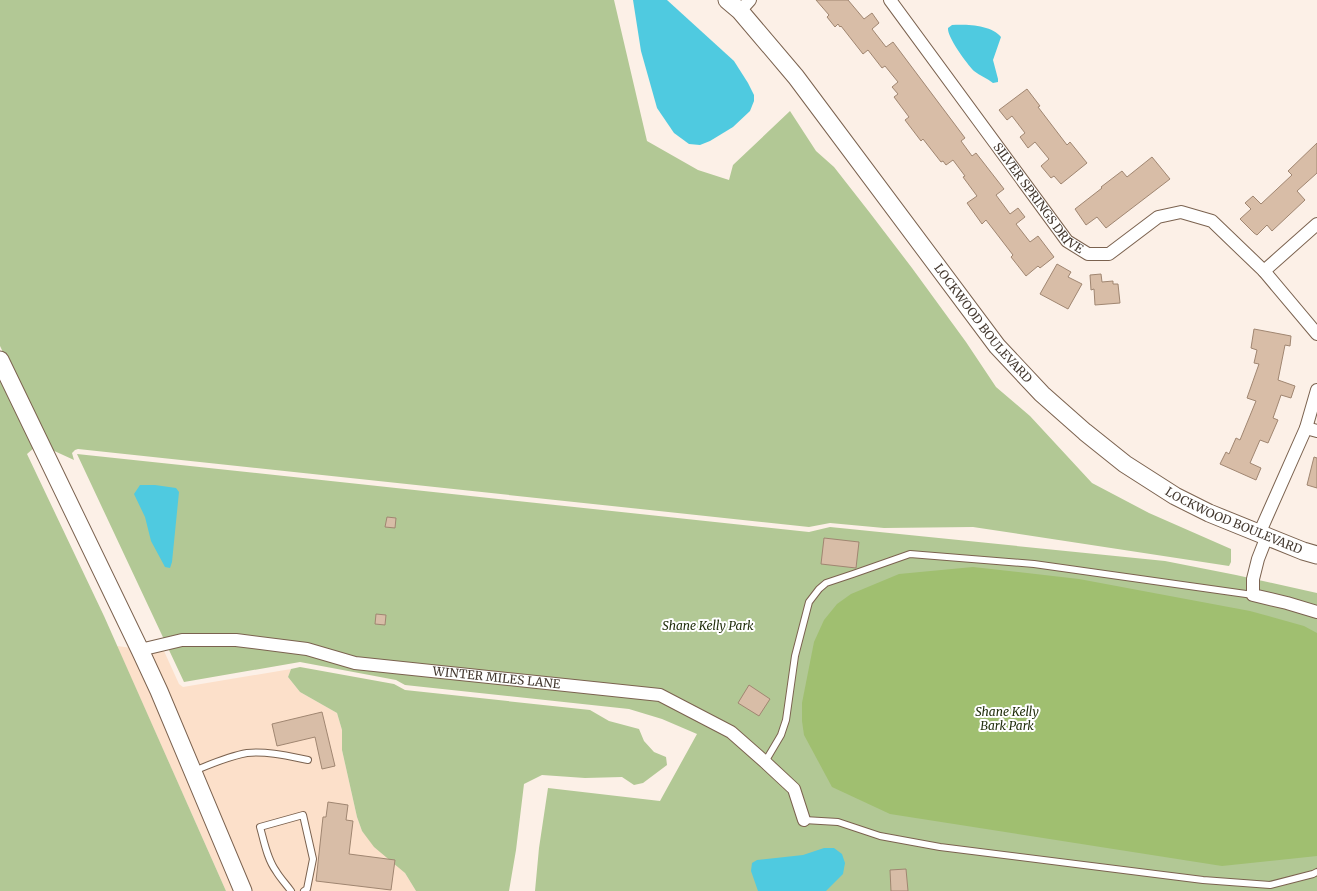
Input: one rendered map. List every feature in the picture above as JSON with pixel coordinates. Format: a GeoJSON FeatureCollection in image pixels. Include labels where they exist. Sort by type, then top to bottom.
{"type":"FeatureCollection","features":[{"type":"Feature","properties":{"kind":"street","name":"LOCKWOOD BOULEVARD"},"geometry":{"type":"LineString","coordinates":[[727,0],[745,5],[796,77],[997,346],[1042,394],[1085,432],[1125,464],[1175,496],[1209,513],[1317,555]]}},
{"type":"Feature","properties":{"kind":"street","name":"SILVER SPRINGS DRIVE"},"geometry":{"type":"LineString","coordinates":[[890,0],[1067,241],[1088,254],[1110,254],[1158,217],[1182,212],[1212,221],[1264,271],[1317,334]]}},
{"type":"Feature","properties":{"kind":"street"},"geometry":{"type":"LineString","coordinates":[[1264,271],[1317,224]]}},
{"type":"Feature","properties":{"kind":"street"},"geometry":{"type":"LineString","coordinates":[[0,360],[140,650],[243,891]]}},
{"type":"Feature","properties":{"kind":"street"},"geometry":{"type":"LineString","coordinates":[[1317,390],[1311,430],[1263,535],[1253,579],[1252,595],[1317,612]]}},
{"type":"Feature","properties":{"kind":"street","name":"WINTER MILES LANE"},"geometry":{"type":"LineString","coordinates":[[140,650],[182,640],[236,640],[307,649],[355,663],[660,695],[731,732],[794,789],[804,820]]}},
{"type":"Feature","properties":{"kind":"lane"},"geometry":{"type":"LineString","coordinates":[[765,762],[781,736],[786,720],[795,656],[809,602],[819,589],[826,583],[910,554],[1034,564],[1252,595]]}},
{"type":"Feature","properties":{"kind":"lane"},"geometry":{"type":"LineString","coordinates":[[192,771],[246,753],[269,753],[308,760]]}},
{"type":"Feature","properties":{"kind":"lane"},"geometry":{"type":"LineString","coordinates":[[291,891],[276,871],[266,849],[260,827],[303,815],[313,859],[307,889],[304,891]]}},
{"type":"Feature","properties":{"kind":"lane"},"geometry":{"type":"LineString","coordinates":[[804,820],[838,822],[880,836],[940,847],[1203,880],[1270,885],[1317,872]]}},
{"type":"Feature","properties":{"kind":"shaded area"},"geometry":{"type":"Polygon","coordinates":[[[117,646],[132,648],[236,891],[226,891],[117,646]]]}},
{"type":"Feature","properties":{"kind":"shaded area"},"geometry":{"type":"Polygon","coordinates":[[[164,651],[179,684],[183,687],[291,669],[288,677],[300,692],[337,713],[342,730],[342,750],[357,817],[362,831],[405,873],[416,891],[250,891],[149,654],[164,651]]]}},
{"type":"Feature","properties":{"kind":"green space"},"geometry":{"type":"Polygon","coordinates":[[[0,0],[614,0],[647,141],[698,170],[729,180],[733,165],[790,111],[816,151],[834,167],[912,268],[966,342],[996,387],[1030,416],[1092,483],[1149,513],[1231,549],[1231,562],[1229,566],[973,527],[884,528],[830,523],[809,527],[78,449],[72,453],[74,460],[50,449],[0,346],[0,0]]]}},
{"type":"Feature","properties":{"kind":"green space"},"geometry":{"type":"Polygon","coordinates":[[[0,375],[35,447],[27,454],[104,616],[226,891],[0,891],[0,375]]]}},
{"type":"Feature","properties":{"kind":"green space","name":"Shane Kelly Park"},"geometry":{"type":"Polygon","coordinates":[[[77,454],[809,532],[830,527],[1165,561],[1317,593],[1317,891],[535,891],[539,848],[548,788],[660,801],[697,734],[662,719],[629,709],[405,685],[396,680],[300,662],[184,682],[77,454]]]}},
{"type":"Feature","properties":{"kind":"green space","name":"Shane Kelly Bark Park"},"geometry":{"type":"Polygon","coordinates":[[[973,567],[1079,579],[1250,611],[1304,626],[1317,633],[1317,856],[1222,866],[890,814],[832,787],[804,735],[802,721],[802,703],[814,642],[824,620],[837,604],[851,594],[899,574],[973,567]]]}},
{"type":"Feature","properties":{"kind":"green space"},"geometry":{"type":"Polygon","coordinates":[[[300,667],[394,684],[405,690],[590,710],[609,721],[639,729],[644,741],[654,752],[666,757],[667,765],[643,783],[634,785],[622,777],[585,778],[542,775],[524,784],[516,850],[509,891],[416,891],[405,873],[374,847],[362,831],[357,817],[342,750],[342,730],[337,713],[300,692],[288,677],[291,669],[300,667]]]}},
{"type":"Feature","properties":{"kind":"water"},"geometry":{"type":"Polygon","coordinates":[[[633,0],[667,0],[734,61],[754,95],[754,101],[750,111],[733,127],[710,141],[700,145],[689,144],[674,133],[657,108],[641,51],[633,0]]]}},
{"type":"Feature","properties":{"kind":"water"},"geometry":{"type":"Polygon","coordinates":[[[952,25],[978,26],[992,30],[1001,37],[993,60],[998,82],[993,83],[988,80],[974,71],[967,63],[951,38],[948,28],[952,25]]]}},
{"type":"Feature","properties":{"kind":"water"},"geometry":{"type":"Polygon","coordinates":[[[140,485],[155,485],[176,488],[179,492],[172,562],[170,568],[165,567],[151,541],[145,517],[134,494],[140,485]]]}},
{"type":"Feature","properties":{"kind":"water"},"geometry":{"type":"Polygon","coordinates":[[[824,848],[834,848],[842,854],[845,863],[843,874],[826,891],[758,891],[751,871],[752,863],[757,860],[803,855],[824,848]]]}},
{"type":"Feature","properties":{"kind":"building"},"geometry":{"type":"Polygon","coordinates":[[[816,0],[848,0],[864,19],[872,13],[879,23],[872,29],[886,47],[893,42],[965,138],[961,141],[972,156],[976,153],[1004,189],[996,195],[1010,214],[1018,208],[1025,217],[1016,224],[1030,242],[1038,236],[1054,257],[1040,268],[1038,266],[1026,276],[1011,257],[1013,255],[986,220],[982,224],[967,203],[977,196],[953,160],[946,165],[943,161],[941,162],[923,139],[921,141],[905,120],[909,117],[894,97],[898,94],[892,87],[898,82],[885,66],[882,68],[868,50],[863,54],[841,26],[840,27],[838,24],[835,27],[827,17],[829,15],[816,0]]]}},
{"type":"Feature","properties":{"kind":"building"},"geometry":{"type":"Polygon","coordinates":[[[1027,89],[1040,106],[1038,107],[1067,145],[1070,142],[1087,163],[1061,184],[1054,176],[1051,178],[1041,166],[1049,159],[1035,142],[1028,148],[1020,137],[1025,133],[1012,116],[1007,120],[999,110],[1027,89]]]}},
{"type":"Feature","properties":{"kind":"building"},"geometry":{"type":"Polygon","coordinates":[[[1317,143],[1317,173],[1297,191],[1305,200],[1272,231],[1267,225],[1257,235],[1254,233],[1240,219],[1251,209],[1245,203],[1253,196],[1261,204],[1292,175],[1288,171],[1317,143]]]}},
{"type":"Feature","properties":{"kind":"building"},"geometry":{"type":"Polygon","coordinates":[[[1152,157],[1170,179],[1106,228],[1097,217],[1086,225],[1075,209],[1122,171],[1127,177],[1152,157]]]}},
{"type":"Feature","properties":{"kind":"building"},"geometry":{"type":"Polygon","coordinates":[[[1057,264],[1071,272],[1068,277],[1082,284],[1068,309],[1040,294],[1057,264]]]}},
{"type":"Feature","properties":{"kind":"building"},"geometry":{"type":"Polygon","coordinates":[[[1101,274],[1102,282],[1113,281],[1113,284],[1118,284],[1120,303],[1095,305],[1094,289],[1091,290],[1090,275],[1101,274]]]}},
{"type":"Feature","properties":{"kind":"building"},"geometry":{"type":"Polygon","coordinates":[[[1254,329],[1291,336],[1290,346],[1285,345],[1278,380],[1295,386],[1291,398],[1281,395],[1273,418],[1278,420],[1268,443],[1260,440],[1250,463],[1261,468],[1256,480],[1220,464],[1226,452],[1229,454],[1236,438],[1240,440],[1256,401],[1247,398],[1259,364],[1254,363],[1257,350],[1251,348],[1254,329]]]}},
{"type":"Feature","properties":{"kind":"building"},"geometry":{"type":"Polygon","coordinates":[[[1314,457],[1317,458],[1317,488],[1307,485],[1314,457]]]}},
{"type":"Feature","properties":{"kind":"building"},"geometry":{"type":"Polygon","coordinates":[[[387,517],[396,518],[395,528],[385,527],[387,517]]]}},
{"type":"Feature","properties":{"kind":"building"},"geometry":{"type":"Polygon","coordinates":[[[824,538],[859,542],[856,568],[821,564],[824,538]]]}},
{"type":"Feature","properties":{"kind":"building"},"geometry":{"type":"Polygon","coordinates":[[[376,614],[386,615],[385,625],[375,624],[376,614]]]}},
{"type":"Feature","properties":{"kind":"building"},"geometry":{"type":"Polygon","coordinates":[[[749,685],[770,699],[759,716],[738,703],[749,685]]]}},
{"type":"Feature","properties":{"kind":"building"},"geometry":{"type":"Polygon","coordinates":[[[322,712],[335,766],[322,769],[315,737],[277,746],[272,724],[322,712]]]}},
{"type":"Feature","properties":{"kind":"building"},"geometry":{"type":"Polygon","coordinates":[[[328,802],[348,805],[346,820],[353,821],[349,854],[395,860],[391,890],[316,881],[323,817],[326,817],[328,802]]]}},
{"type":"Feature","properties":{"kind":"building"},"geometry":{"type":"Polygon","coordinates":[[[906,869],[908,891],[891,891],[890,870],[906,869]]]}}]}
